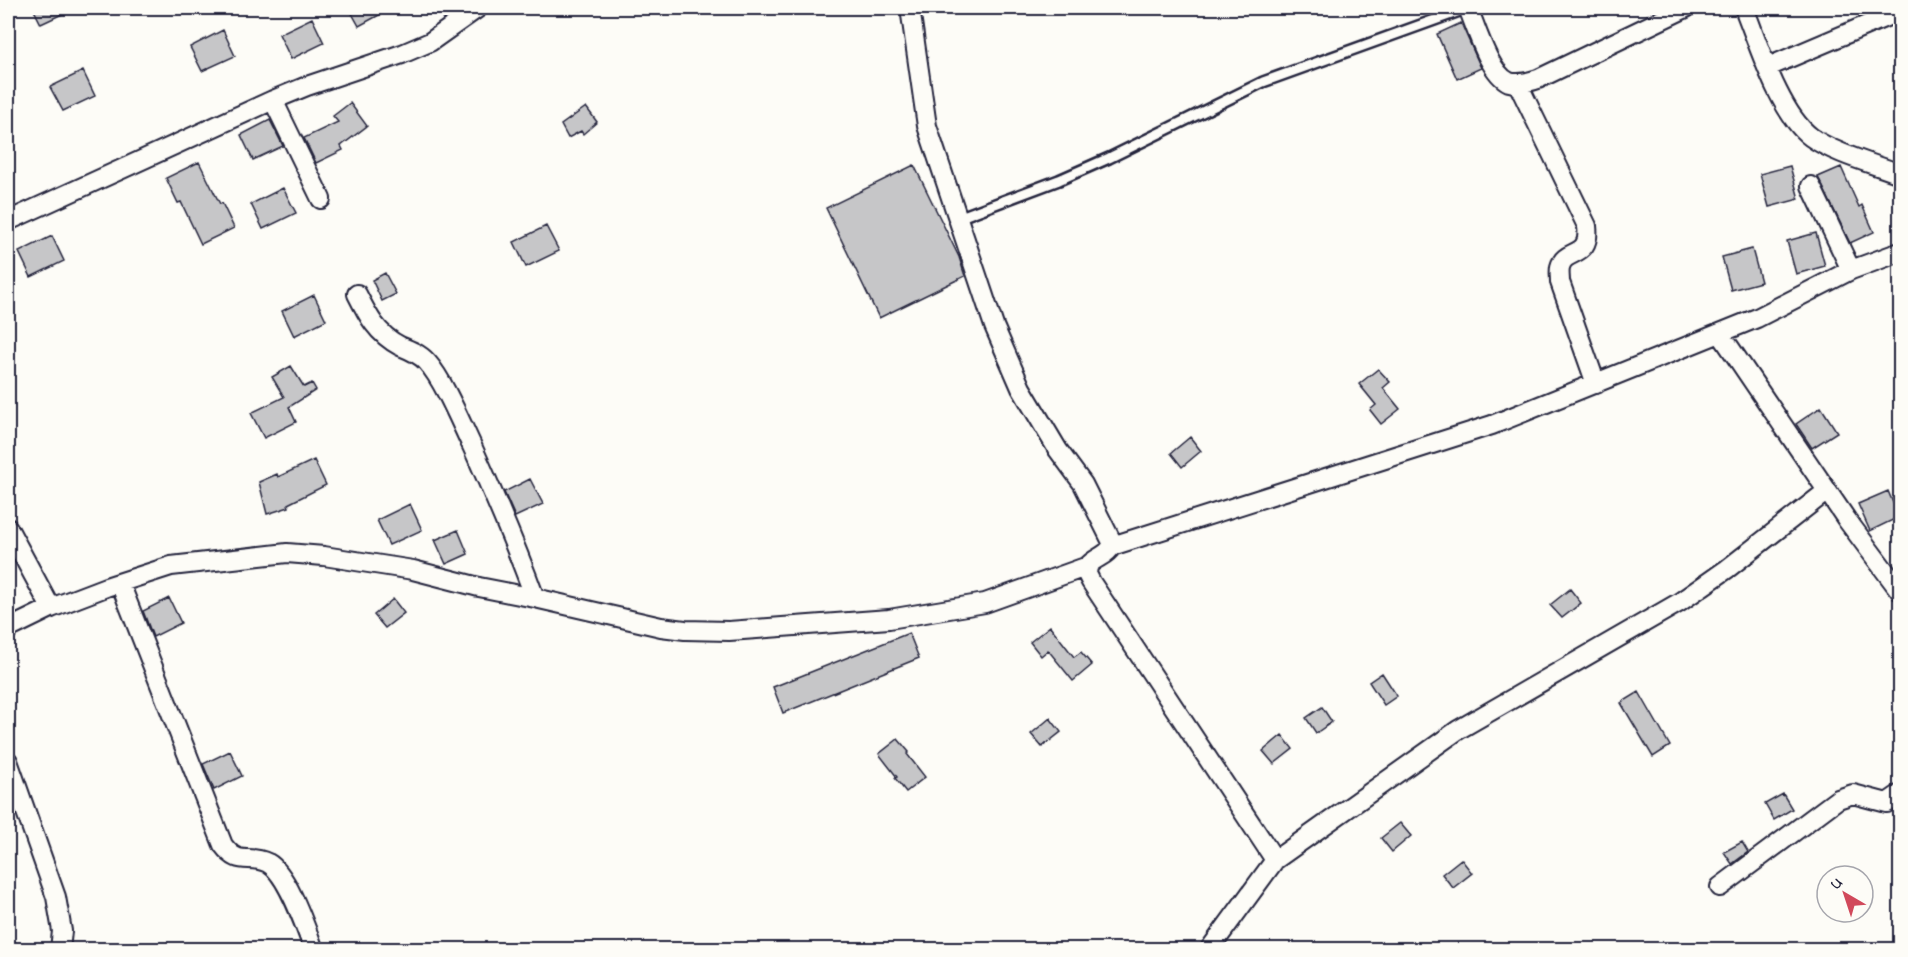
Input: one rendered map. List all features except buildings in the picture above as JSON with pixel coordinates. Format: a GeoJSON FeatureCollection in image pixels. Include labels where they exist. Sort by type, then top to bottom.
{"type":"FeatureCollection","features":[{"type":"Feature","properties":{"kind":"street"},"geometry":{"type":"LineString","coordinates":[[8,221],[273,100],[430,42],[478,8]]}},
{"type":"Feature","properties":{"kind":"street"},"geometry":{"type":"LineString","coordinates":[[910,8],[927,126],[994,326],[1022,388],[1058,450],[1083,484],[1112,546]]}},
{"type":"Feature","properties":{"kind":"street"},"geometry":{"type":"LineString","coordinates":[[1468,8],[1493,65],[1503,78],[1518,84],[1538,79],[1686,8]]}},
{"type":"Feature","properties":{"kind":"street"},"geometry":{"type":"LineString","coordinates":[[1744,8],[1783,102],[1795,121],[1811,137],[1827,147],[1900,174]]}},
{"type":"Feature","properties":{"kind":"street"},"geometry":{"type":"LineString","coordinates":[[1768,67],[1900,11]]}},
{"type":"Feature","properties":{"kind":"street"},"geometry":{"type":"LineString","coordinates":[[1518,84],[1587,226],[1588,238],[1585,245],[1564,260],[1560,268],[1560,282],[1596,384]]}},
{"type":"Feature","properties":{"kind":"street"},"geometry":{"type":"LineString","coordinates":[[273,100],[321,199]]}},
{"type":"Feature","properties":{"kind":"street"},"geometry":{"type":"LineString","coordinates":[[1811,186],[1851,270]]}},
{"type":"Feature","properties":{"kind":"street"},"geometry":{"type":"LineString","coordinates":[[8,629],[51,608],[171,566],[287,553],[324,556],[413,570],[633,622],[685,630],[729,631],[889,619],[985,603],[1088,566],[1106,555],[1112,546],[1492,424],[1757,318],[1851,270],[1900,252]]}},
{"type":"Feature","properties":{"kind":"street"},"geometry":{"type":"LineString","coordinates":[[357,294],[375,327],[398,345],[427,361],[458,416],[510,531],[535,598]]}},
{"type":"Feature","properties":{"kind":"street"},"geometry":{"type":"LineString","coordinates":[[1720,333],[1827,491],[1900,591]]}},
{"type":"Feature","properties":{"kind":"street"},"geometry":{"type":"LineString","coordinates":[[1209,950],[1275,860],[1458,730],[1680,602],[1728,569],[1827,491]]}},
{"type":"Feature","properties":{"kind":"street"},"geometry":{"type":"LineString","coordinates":[[8,528],[51,608]]}},
{"type":"Feature","properties":{"kind":"street"},"geometry":{"type":"LineString","coordinates":[[1088,566],[1087,574],[1090,582],[1275,860]]}},
{"type":"Feature","properties":{"kind":"street"},"geometry":{"type":"LineString","coordinates":[[120,583],[223,845],[236,859],[269,864],[275,870],[296,905],[314,950]]}},
{"type":"Feature","properties":{"kind":"street"},"geometry":{"type":"LineString","coordinates":[[8,761],[56,897],[62,931],[60,950]]}},
{"type":"Feature","properties":{"kind":"street"},"geometry":{"type":"LineString","coordinates":[[1720,887],[1838,799],[1853,794],[1887,802],[1900,794]]}},
{"type":"Feature","properties":{"kind":"lane"},"geometry":{"type":"LineString","coordinates":[[958,218],[1059,180],[1109,158],[1263,82],[1468,8]]}},
{"type":"Feature","properties":{"kind":"lane"},"geometry":{"type":"LineString","coordinates":[[8,949],[13,950]]}}]}
